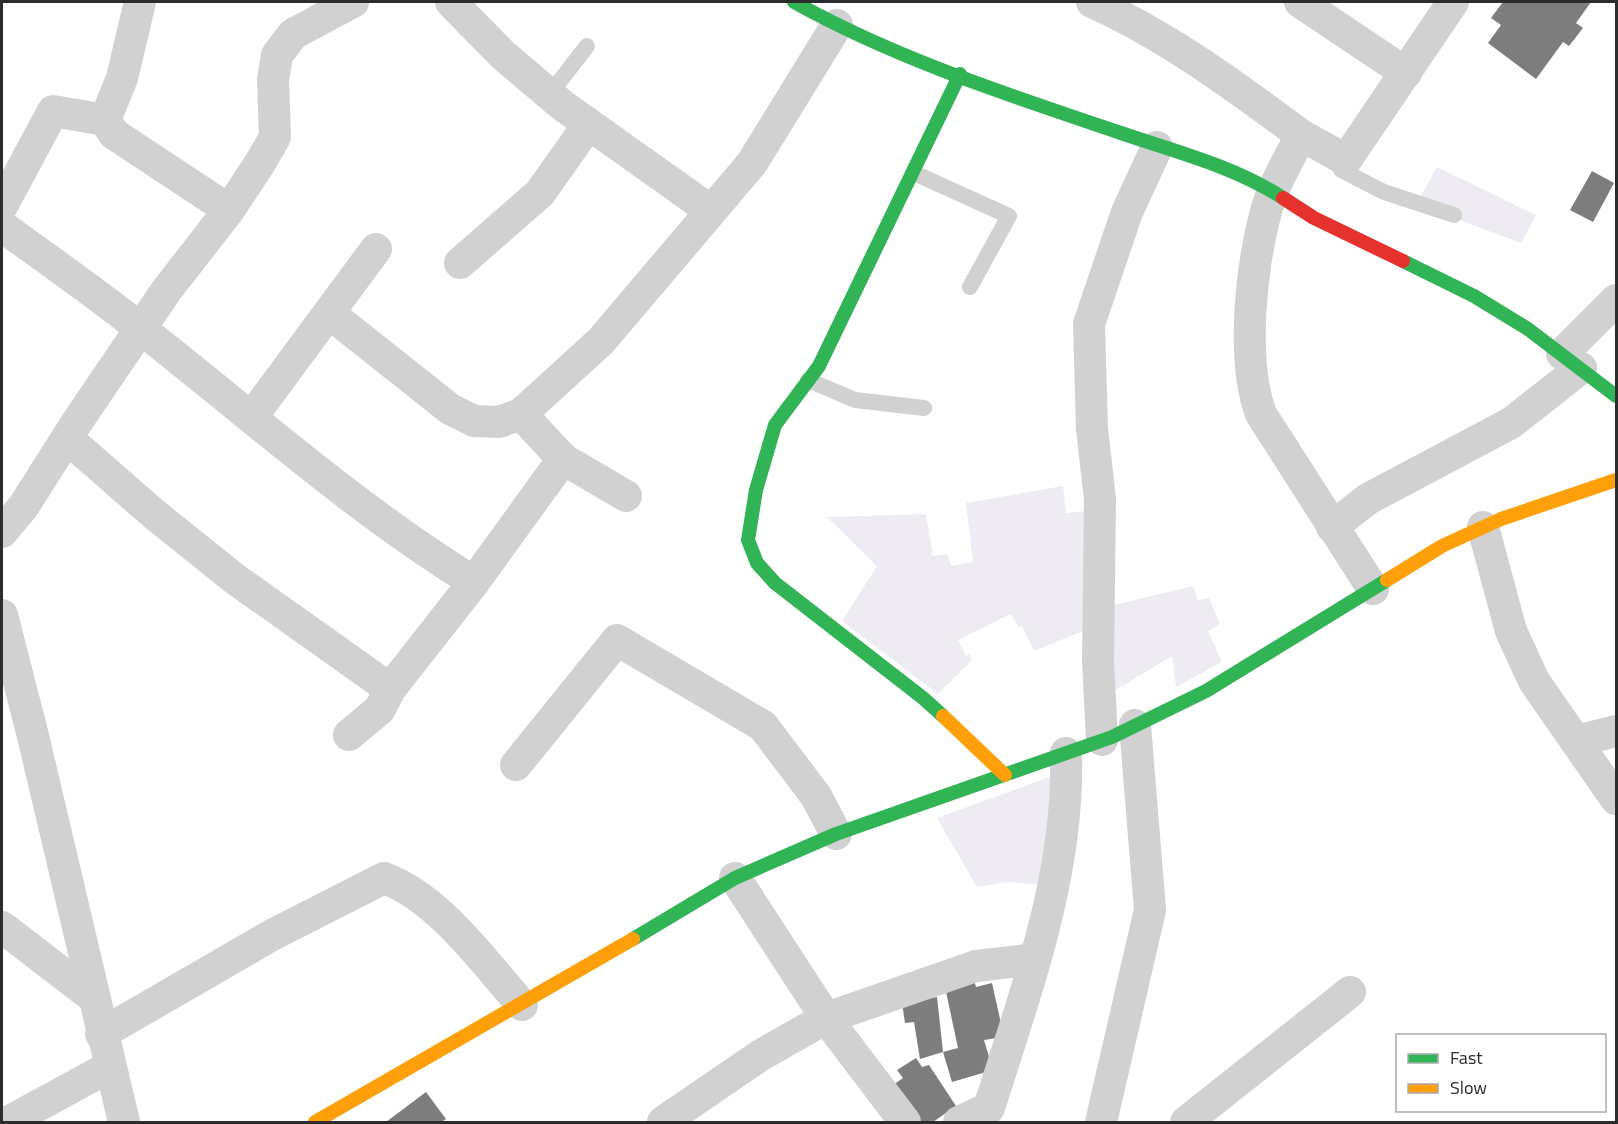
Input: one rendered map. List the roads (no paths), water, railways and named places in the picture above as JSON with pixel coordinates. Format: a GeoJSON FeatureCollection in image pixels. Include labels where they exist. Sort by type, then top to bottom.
{"type":"FeatureCollection","features":[{"type":"Feature","properties":{"kind":"street"},"geometry":{"type":"LineString","coordinates":[[105,120],[122,78],[140,2]]}},
{"type":"Feature","properties":{"kind":"street"},"geometry":{"type":"LineString","coordinates":[[2,532],[23,507],[141,328],[229,210],[275,137],[273,80],[277,55],[293,34],[353,2]]}},
{"type":"Feature","properties":{"kind":"street"},"geometry":{"type":"LineString","coordinates":[[451,2],[503,56],[549,94],[588,125],[711,211]]}},
{"type":"Feature","properties":{"kind":"street"},"geometry":{"type":"LineString","coordinates":[[794,2],[837,26],[1021,99],[1227,170],[1273,191],[1314,218],[1474,296],[1528,329],[1617,396]]}},
{"type":"Feature","properties":{"kind":"street"},"geometry":{"type":"LineString","coordinates":[[1092,2],[1162,39],[1244,93],[1301,135],[1346,160],[1453,2]]}},
{"type":"Feature","properties":{"kind":"street"},"geometry":{"type":"LineString","coordinates":[[1300,2],[1406,73]]}},
{"type":"Feature","properties":{"kind":"street"},"geometry":{"type":"LineString","coordinates":[[329,313],[450,409],[474,421],[499,422],[521,414],[601,341],[752,163],[837,26]]}},
{"type":"Feature","properties":{"kind":"street"},"geometry":{"type":"LineString","coordinates":[[960,74],[819,366],[775,425],[756,490],[748,540],[757,563],[775,583],[923,698],[1005,775]]}},
{"type":"Feature","properties":{"kind":"street"},"geometry":{"type":"LineString","coordinates":[[2,206],[53,111],[105,120],[114,134],[229,210]]}},
{"type":"Feature","properties":{"kind":"street"},"geometry":{"type":"LineString","coordinates":[[460,263],[540,193],[588,125]]}},
{"type":"Feature","properties":{"kind":"street"},"geometry":{"type":"LineString","coordinates":[[1301,135],[1273,191],[1265,214],[1255,270],[1250,340],[1253,391],[1261,414],[1373,589]]}},
{"type":"Feature","properties":{"kind":"street"},"geometry":{"type":"LineString","coordinates":[[1101,740],[1098,661],[1100,499],[1092,429],[1089,324],[1127,212],[1157,147]]}},
{"type":"Feature","properties":{"kind":"street"},"geometry":{"type":"LineString","coordinates":[[2,226],[141,328],[251,418],[418,547],[474,582]]}},
{"type":"Feature","properties":{"kind":"street"},"geometry":{"type":"LineString","coordinates":[[251,418],[376,249]]}},
{"type":"Feature","properties":{"kind":"street"},"geometry":{"type":"LineString","coordinates":[[1332,527],[1368,499],[1511,423],[1571,361],[1617,300]]}},
{"type":"Feature","properties":{"kind":"street"},"geometry":{"type":"LineString","coordinates":[[521,414],[563,459],[626,496]]}},
{"type":"Feature","properties":{"kind":"street"},"geometry":{"type":"LineString","coordinates":[[67,438],[154,514],[235,579],[390,689]]}},
{"type":"Feature","properties":{"kind":"street"},"geometry":{"type":"LineString","coordinates":[[350,735],[380,709],[390,689],[474,582],[563,459]]}},
{"type":"Feature","properties":{"kind":"street"},"geometry":{"type":"LineString","coordinates":[[315,1122],[522,1005],[735,878],[836,834],[1066,753],[1135,725],[1206,691],[1442,546],[1483,527],[1617,480]]}},
{"type":"Feature","properties":{"kind":"street"},"geometry":{"type":"LineString","coordinates":[[1483,527],[1511,631],[1534,681],[1617,799]]}},
{"type":"Feature","properties":{"kind":"street"},"geometry":{"type":"LineString","coordinates":[[2,615],[33,736],[101,1034],[124,1122]]}},
{"type":"Feature","properties":{"kind":"street"},"geometry":{"type":"LineString","coordinates":[[516,765],[617,640],[763,726],[816,796],[836,834]]}},
{"type":"Feature","properties":{"kind":"street"},"geometry":{"type":"LineString","coordinates":[[1106,1118],[1150,910],[1135,725]]}},
{"type":"Feature","properties":{"kind":"street"},"geometry":{"type":"LineString","coordinates":[[1576,741],[1617,731]]}},
{"type":"Feature","properties":{"kind":"street"},"geometry":{"type":"LineString","coordinates":[[958,1122],[989,1108],[1044,930],[1067,793],[1066,753]]}},
{"type":"Feature","properties":{"kind":"street"},"geometry":{"type":"LineString","coordinates":[[101,1034],[272,935],[384,878],[401,884],[440,913],[522,1005]]}},
{"type":"Feature","properties":{"kind":"street"},"geometry":{"type":"LineString","coordinates":[[735,878],[826,1018],[905,1122]]}},
{"type":"Feature","properties":{"kind":"street"},"geometry":{"type":"LineString","coordinates":[[2,927],[93,998]]}},
{"type":"Feature","properties":{"kind":"street"},"geometry":{"type":"LineString","coordinates":[[663,1122],[761,1055],[826,1018],[976,966],[1035,960]]}},
{"type":"Feature","properties":{"kind":"street"},"geometry":{"type":"LineString","coordinates":[[1186,1122],[1350,992]]}},
{"type":"Feature","properties":{"kind":"street"},"geometry":{"type":"LineString","coordinates":[[9,1122],[109,1067]]}},
{"type":"Feature","properties":{"kind":"lane"},"geometry":{"type":"LineString","coordinates":[[549,94],[587,46]]}},
{"type":"Feature","properties":{"kind":"lane"},"geometry":{"type":"LineString","coordinates":[[1346,160],[1341,170],[1384,192],[1454,214]]}},
{"type":"Feature","properties":{"kind":"lane"},"geometry":{"type":"LineString","coordinates":[[914,173],[1009,216],[970,287]]}},
{"type":"Feature","properties":{"kind":"lane"},"geometry":{"type":"LineString","coordinates":[[808,380],[855,400],[924,408]]}}]}
